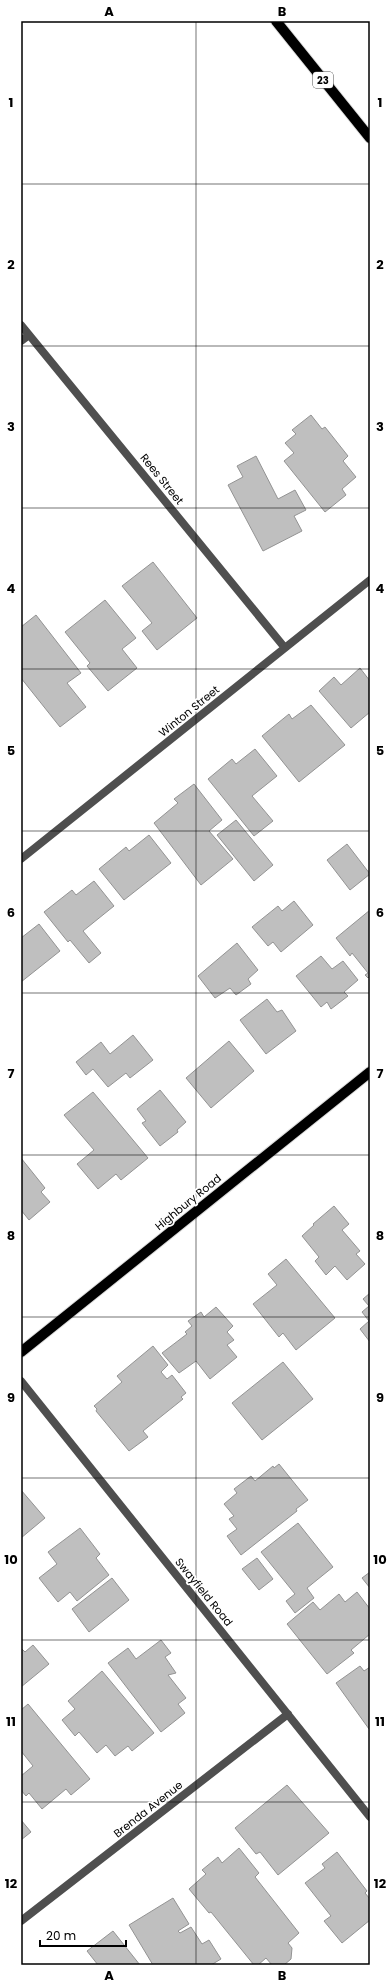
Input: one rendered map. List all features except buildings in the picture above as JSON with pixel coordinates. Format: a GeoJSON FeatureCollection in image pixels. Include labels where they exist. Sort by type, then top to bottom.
{"type":"FeatureCollection","features":[{"type":"Feature","properties":{"kind":"main road","name":"23"},"geometry":{"type":"LineString","coordinates":[[276,21],[370,138]]}},
{"type":"Feature","properties":{"kind":"main road","name":"Highbury Road"},"geometry":{"type":"LineString","coordinates":[[21,1352],[370,1072]]}},
{"type":"Feature","properties":{"kind":"street","name":"Rees Street"},"geometry":{"type":"LineString","coordinates":[[21,325],[285,648]]}},
{"type":"Feature","properties":{"kind":"street"},"geometry":{"type":"LineString","coordinates":[[21,341],[29,335]]}},
{"type":"Feature","properties":{"kind":"street","name":"Winton Street"},"geometry":{"type":"LineString","coordinates":[[21,859],[370,580]]}},
{"type":"Feature","properties":{"kind":"street","name":"Swayfield Road"},"geometry":{"type":"LineString","coordinates":[[21,1381],[370,1817]]}},
{"type":"Feature","properties":{"kind":"street","name":"Brenda Avenue"},"geometry":{"type":"LineString","coordinates":[[21,1921],[288,1714]]}}]}
